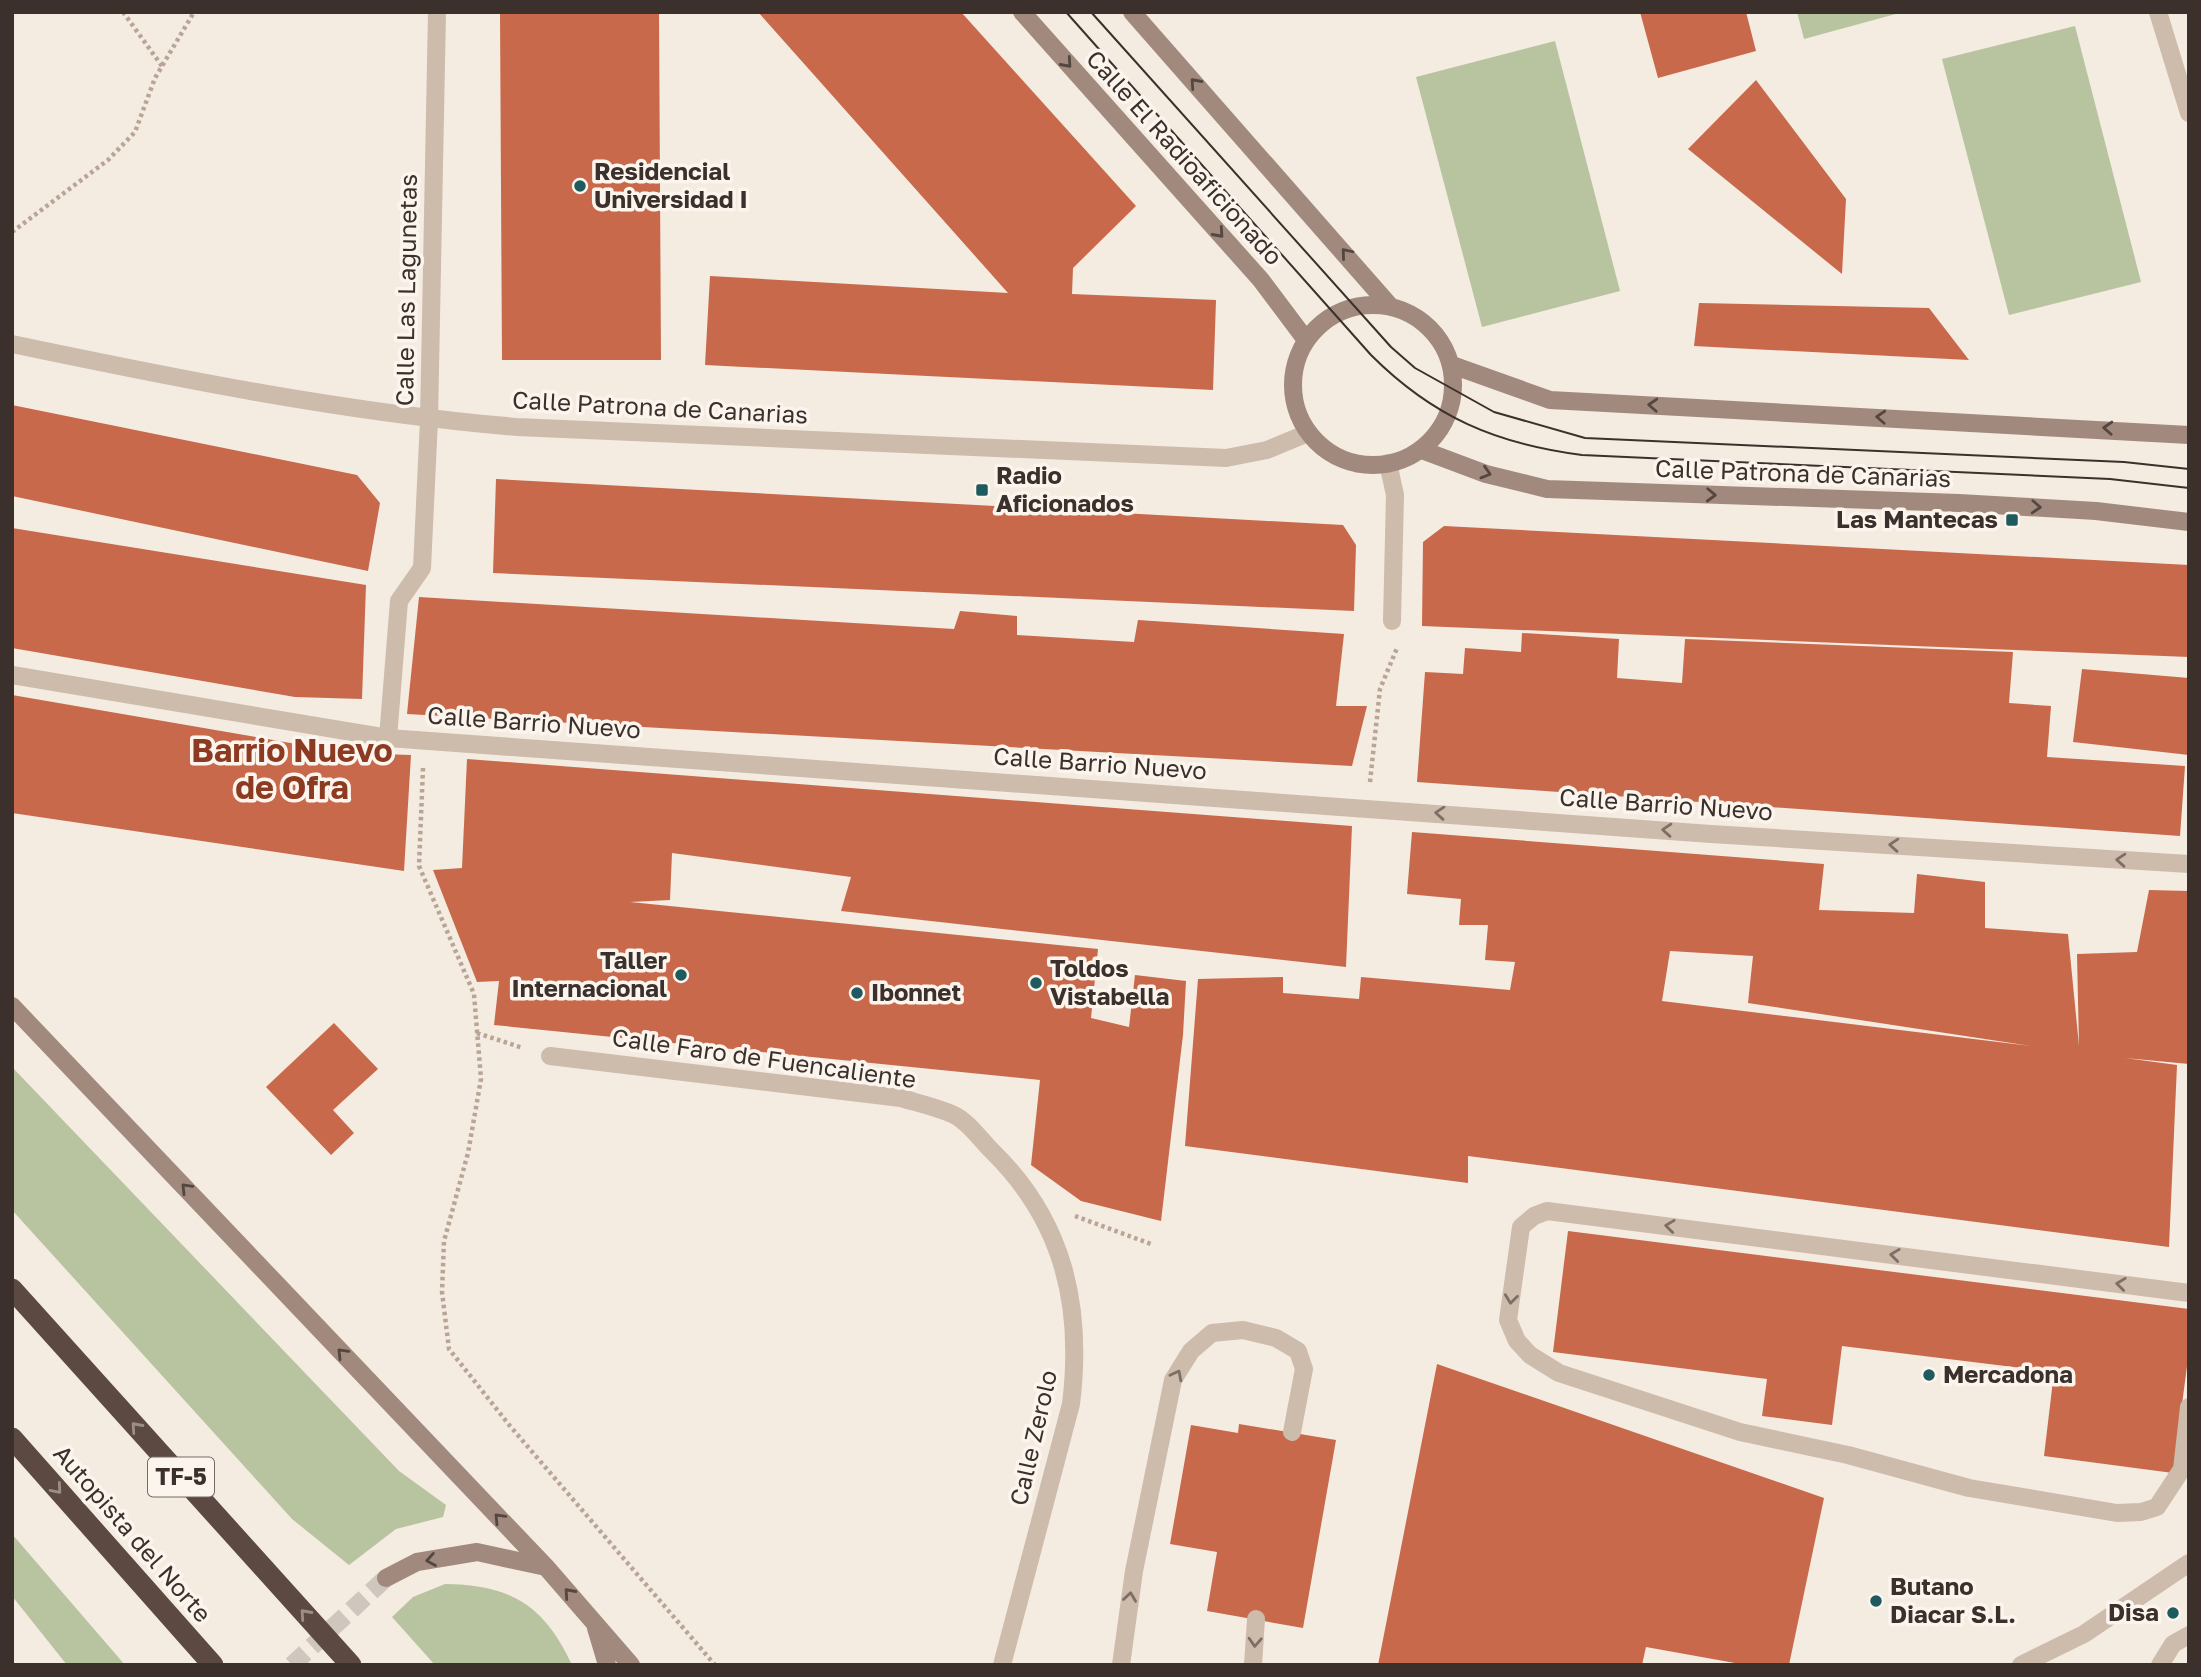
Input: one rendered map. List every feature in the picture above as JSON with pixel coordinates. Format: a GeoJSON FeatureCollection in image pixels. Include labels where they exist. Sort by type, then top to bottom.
{"type":"FeatureCollection","features":[{"type":"Feature","properties":{"kind":"highway","name":"TF-5"},"geometry":{"type":"LineString","coordinates":[[12,1289],[351,1665]]}},
{"type":"Feature","properties":{"kind":"highway","name":"Autopista del Norte"},"geometry":{"type":"LineString","coordinates":[[12,1438],[213,1665]]}},
{"type":"Feature","properties":{"kind":"street","name":"Calle Las Lagunetas"},"geometry":{"type":"LineString","coordinates":[[388,738],[399,601],[422,568],[429,420],[437,12]]}},
{"type":"Feature","properties":{"kind":"street","name":"Calle El Radioaficionado"},"geometry":{"type":"LineString","coordinates":[[1022,12],[1261,279],[1306,340]]}},
{"type":"Feature","properties":{"kind":"street"},"geometry":{"type":"LineString","coordinates":[[1132,12],[1390,306]]}},
{"type":"Feature","properties":{"kind":"street"},"geometry":{"type":"LineString","coordinates":[[2158,12],[2189,113]]}},
{"type":"Feature","properties":{"kind":"street"},"geometry":{"type":"LineString","coordinates":[[1356,306],[1390,306],[1418,317],[1440,338],[1452,365],[1455,392],[1448,416],[1437,435],[1422,450],[1399,462],[1374,466],[1349,462],[1326,450],[1308,433],[1298,416],[1292,377],[1306,340],[1317,327],[1345,309],[1356,306]]}},
{"type":"Feature","properties":{"kind":"street","name":"Calle Patrona de Canarias"},"geometry":{"type":"LineString","coordinates":[[12,344],[142,371],[429,420],[531,428],[1226,458],[1266,450],[1308,433]]}},
{"type":"Feature","properties":{"kind":"street"},"geometry":{"type":"LineString","coordinates":[[1452,365],[1550,400],[2185,431]]}},
{"type":"Feature","properties":{"kind":"street","name":"Calle Patrona de Canarias"},"geometry":{"type":"LineString","coordinates":[[1422,450],[1486,474],[1547,489],[2082,510],[2189,522]]}},
{"type":"Feature","properties":{"kind":"street"},"geometry":{"type":"LineString","coordinates":[[1388,463],[1395,495],[1392,621]]}},
{"type":"Feature","properties":{"kind":"street","name":"Calle Barrio Nuevo"},"geometry":{"type":"LineString","coordinates":[[12,675],[388,738],[1711,834],[2189,864]]}},
{"type":"Feature","properties":{"kind":"street"},"geometry":{"type":"LineString","coordinates":[[12,1006],[546,1567],[631,1665]]}},
{"type":"Feature","properties":{"kind":"street","name":"Calle Faro de Fuencaliente"},"geometry":{"type":"LineString","coordinates":[[550,1056],[901,1098],[955,1115],[999,1157],[1035,1201],[1048,1222]]}},
{"type":"Feature","properties":{"kind":"street"},"geometry":{"type":"LineString","coordinates":[[2189,1293],[1547,1211],[1534,1216],[1521,1227],[1508,1320],[1517,1341],[1530,1355],[1559,1373],[1740,1432],[1849,1455],[1969,1488],[2117,1513],[2141,1512],[2157,1507],[2182,1469],[2189,1407]]}},
{"type":"Feature","properties":{"kind":"street","name":"Calle Zerolo"},"geometry":{"type":"LineString","coordinates":[[1002,1665],[1071,1404],[1076,1361],[1074,1314],[1064,1268],[1048,1222]]}},
{"type":"Feature","properties":{"kind":"street"},"geometry":{"type":"LineString","coordinates":[[1122,1665],[1134,1570],[1173,1380],[1191,1351],[1212,1333],[1243,1330],[1276,1338],[1298,1351],[1304,1370],[1292,1432]]}},
{"type":"Feature","properties":{"kind":"street"},"geometry":{"type":"LineString","coordinates":[[386,1578],[417,1562],[477,1552],[546,1567]]}},
{"type":"Feature","properties":{"kind":"street"},"geometry":{"type":"LineString","coordinates":[[2021,1665],[2084,1634],[2189,1563]]}},
{"type":"Feature","properties":{"kind":"street"},"geometry":{"type":"LineString","coordinates":[[593,1619],[607,1665]]}},
{"type":"Feature","properties":{"kind":"street"},"geometry":{"type":"LineString","coordinates":[[1253,1665],[1256,1619]]}},
{"type":"Feature","properties":{"kind":"street"},"geometry":{"type":"LineString","coordinates":[[2160,1665],[2173,1644],[2189,1635]]}},
{"type":"Feature","properties":{"kind":"path"},"geometry":{"type":"LineString","coordinates":[[123,12],[162,66]]}},
{"type":"Feature","properties":{"kind":"path"},"geometry":{"type":"LineString","coordinates":[[12,232],[108,160],[135,132],[162,66],[194,12]]}},
{"type":"Feature","properties":{"kind":"path"},"geometry":{"type":"LineString","coordinates":[[1367,808],[1380,689],[1399,644],[1392,621]]}},
{"type":"Feature","properties":{"kind":"path"},"geometry":{"type":"LineString","coordinates":[[422,775],[419,866],[474,993],[481,1079],[468,1153],[444,1241],[442,1292],[449,1349],[510,1426],[715,1665]]}},
{"type":"Feature","properties":{"kind":"path"},"geometry":{"type":"LineString","coordinates":[[477,1033],[550,1056]]}},
{"type":"Feature","properties":{"kind":"path"},"geometry":{"type":"LineString","coordinates":[[1035,1201],[1151,1244]]}},
{"type":"Feature","properties":{"kind":"green space"},"geometry":{"type":"Polygon","coordinates":[[[1797,12],[1903,12],[1804,39],[1797,12]]]}},
{"type":"Feature","properties":{"kind":"green space"},"geometry":{"type":"Polygon","coordinates":[[[2075,26],[2141,282],[2009,315],[1942,59],[2075,26]]]}},
{"type":"Feature","properties":{"kind":"green space"},"geometry":{"type":"Polygon","coordinates":[[[1555,41],[1620,291],[1482,327],[1416,77],[1555,41]]]}},
{"type":"Feature","properties":{"kind":"green space"},"geometry":{"type":"Polygon","coordinates":[[[12,1067],[399,1471],[446,1505],[443,1517],[396,1529],[349,1565],[292,1519],[12,1210],[12,1067]]]}},
{"type":"Feature","properties":{"kind":"green space"},"geometry":{"type":"Polygon","coordinates":[[[12,1534],[125,1665],[67,1665],[12,1596],[12,1534]]]}},
{"type":"Feature","properties":{"kind":"green space"},"geometry":{"type":"Polygon","coordinates":[[[445,1584],[488,1588],[522,1602],[537,1613],[549,1627],[572,1665],[435,1665],[392,1617],[413,1597],[445,1584]]]}},
{"type":"Feature","properties":{"kind":"building","name":"Residencial Universidad I"},"geometry":{"type":"Polygon","coordinates":[[[500,12],[659,12],[661,360],[502,360],[500,12]]]}},
{"type":"Feature","properties":{"kind":"building"},"geometry":{"type":"Polygon","coordinates":[[[758,12],[961,12],[1136,206],[1073,268],[1072,294],[1216,300],[1213,390],[705,365],[710,276],[1008,293],[758,12]]]}},
{"type":"Feature","properties":{"kind":"building"},"geometry":{"type":"Polygon","coordinates":[[[1640,12],[1746,12],[1756,51],[1658,78],[1640,12]]]}},
{"type":"Feature","properties":{"kind":"building"},"geometry":{"type":"Polygon","coordinates":[[[1756,80],[1846,199],[1842,274],[1688,149],[1756,80]]]}},
{"type":"Feature","properties":{"kind":"building"},"geometry":{"type":"Polygon","coordinates":[[[1699,303],[1929,308],[1969,360],[1694,346],[1699,303]]]}},
{"type":"Feature","properties":{"kind":"building"},"geometry":{"type":"Polygon","coordinates":[[[12,405],[357,475],[380,503],[368,571],[12,496],[12,405]]]}},
{"type":"Feature","properties":{"kind":"building"},"geometry":{"type":"Polygon","coordinates":[[[496,479],[1343,525],[1356,545],[1354,611],[493,573],[496,479]]]}},
{"type":"Feature","properties":{"kind":"building"},"geometry":{"type":"Polygon","coordinates":[[[1444,526],[2189,565],[2189,657],[1422,626],[1423,542],[1444,526]]]}},
{"type":"Feature","properties":{"kind":"building"},"geometry":{"type":"Polygon","coordinates":[[[12,528],[366,585],[362,699],[295,697],[12,648],[12,528]]]}},
{"type":"Feature","properties":{"kind":"building"},"geometry":{"type":"Polygon","coordinates":[[[419,597],[954,629],[960,611],[1017,616],[1017,635],[1134,642],[1138,620],[1344,634],[1336,706],[1367,706],[1352,766],[407,714],[419,597]]]}},
{"type":"Feature","properties":{"kind":"building"},"geometry":{"type":"Polygon","coordinates":[[[1522,633],[1619,639],[1617,678],[1682,683],[1685,639],[2013,652],[2009,703],[2051,706],[2047,757],[2185,766],[2180,836],[1417,782],[1425,672],[1463,674],[1465,648],[1521,652],[1522,633]]]}},
{"type":"Feature","properties":{"kind":"building"},"geometry":{"type":"Polygon","coordinates":[[[2082,669],[2189,678],[2189,755],[2073,742],[2082,669]]]}},
{"type":"Feature","properties":{"kind":"building"},"geometry":{"type":"Polygon","coordinates":[[[12,695],[349,753],[411,755],[404,871],[12,813],[12,695]]]}},
{"type":"Feature","properties":{"kind":"building"},"geometry":{"type":"Polygon","coordinates":[[[467,759],[1352,826],[1346,967],[841,911],[851,877],[672,853],[670,900],[630,902],[1098,949],[1091,1018],[1129,1027],[1135,975],[1186,981],[1183,1035],[1161,1221],[1081,1201],[1031,1165],[1040,1080],[494,1025],[499,981],[477,982],[433,870],[462,868],[467,759]]]}},
{"type":"Feature","properties":{"kind":"building"},"geometry":{"type":"Polygon","coordinates":[[[1412,832],[1824,864],[1819,910],[1914,913],[1917,874],[1985,882],[1985,928],[2068,934],[2079,1046],[2077,954],[2137,952],[2149,890],[2189,891],[2189,1064],[2125,1058],[2177,1065],[2169,1247],[1468,1156],[1468,1183],[1185,1146],[1198,979],[1283,977],[1283,993],[1359,999],[1361,977],[1510,990],[1515,962],[1485,960],[1488,925],[1459,925],[1461,899],[1407,894],[1412,832]],[[1670,951],[1662,1001],[2031,1046],[1748,1003],[1753,956],[1670,951]]]}},
{"type":"Feature","properties":{"kind":"building"},"geometry":{"type":"Polygon","coordinates":[[[334,1023],[378,1069],[333,1110],[354,1133],[331,1155],[266,1087],[334,1023]]]}},
{"type":"Feature","properties":{"kind":"building"},"geometry":{"type":"Polygon","coordinates":[[[1568,1231],[2189,1309],[2189,1351],[2173,1473],[2044,1456],[2054,1372],[1842,1346],[1832,1425],[1762,1416],[1767,1379],[1553,1352],[1568,1231]]]}},
{"type":"Feature","properties":{"kind":"building"},"geometry":{"type":"Polygon","coordinates":[[[1437,1364],[1824,1498],[1789,1665],[1746,1665],[1646,1647],[1642,1665],[1378,1665],[1437,1364]]]}},
{"type":"Feature","properties":{"kind":"building"},"geometry":{"type":"Polygon","coordinates":[[[1239,1424],[1336,1440],[1303,1628],[1207,1611],[1217,1552],[1170,1544],[1191,1425],[1238,1433],[1239,1424]]]}},
{"type":"Feature","properties":{"kind":"tunnel"},"geometry":{"type":"LineString","coordinates":[[292,1665],[386,1578]]}},
{"type":"Feature","properties":{"kind":"tram line"},"geometry":{"type":"LineString","coordinates":[[1066,12],[1371,355],[1418,395],[1468,424],[1521,443],[1582,455],[2110,479],[2189,488]]}},
{"type":"Feature","properties":{"kind":"tram line"},"geometry":{"type":"LineString","coordinates":[[1091,12],[1391,347],[1415,368],[1494,412],[1585,438],[2124,462],[2189,469]]}},
{"type":"Feature","properties":{"kind":"place","name":"Residencial Universidad I"},"geometry":{"type":"Point","coordinates":[580,186]}},
{"type":"Feature","properties":{"kind":"place","name":"Radio Aficionados"},"geometry":{"type":"Point","coordinates":[982,490]}},
{"type":"Feature","properties":{"kind":"place","name":"Las Mantecas"},"geometry":{"type":"Point","coordinates":[2012,520]}},
{"type":"Feature","properties":{"kind":"place","name":"Taller Internacional"},"geometry":{"type":"Point","coordinates":[681,975]}},
{"type":"Feature","properties":{"kind":"place","name":"Toldos Vistabella"},"geometry":{"type":"Point","coordinates":[1036,983]}},
{"type":"Feature","properties":{"kind":"place","name":"Ibonnet"},"geometry":{"type":"Point","coordinates":[857,993]}},
{"type":"Feature","properties":{"kind":"place","name":"Mercadona"},"geometry":{"type":"Point","coordinates":[1929,1375]}},
{"type":"Feature","properties":{"kind":"place","name":"Butano Diacar S.L."},"geometry":{"type":"Point","coordinates":[1876,1601]}},
{"type":"Feature","properties":{"kind":"place","name":"Disa"},"geometry":{"type":"Point","coordinates":[2173,1613]}},
{"type":"Feature","properties":{"kind":"district","name":"Barrio Nuevo de Ofra"},"geometry":{"type":"Point","coordinates":[292,770]}}]}
